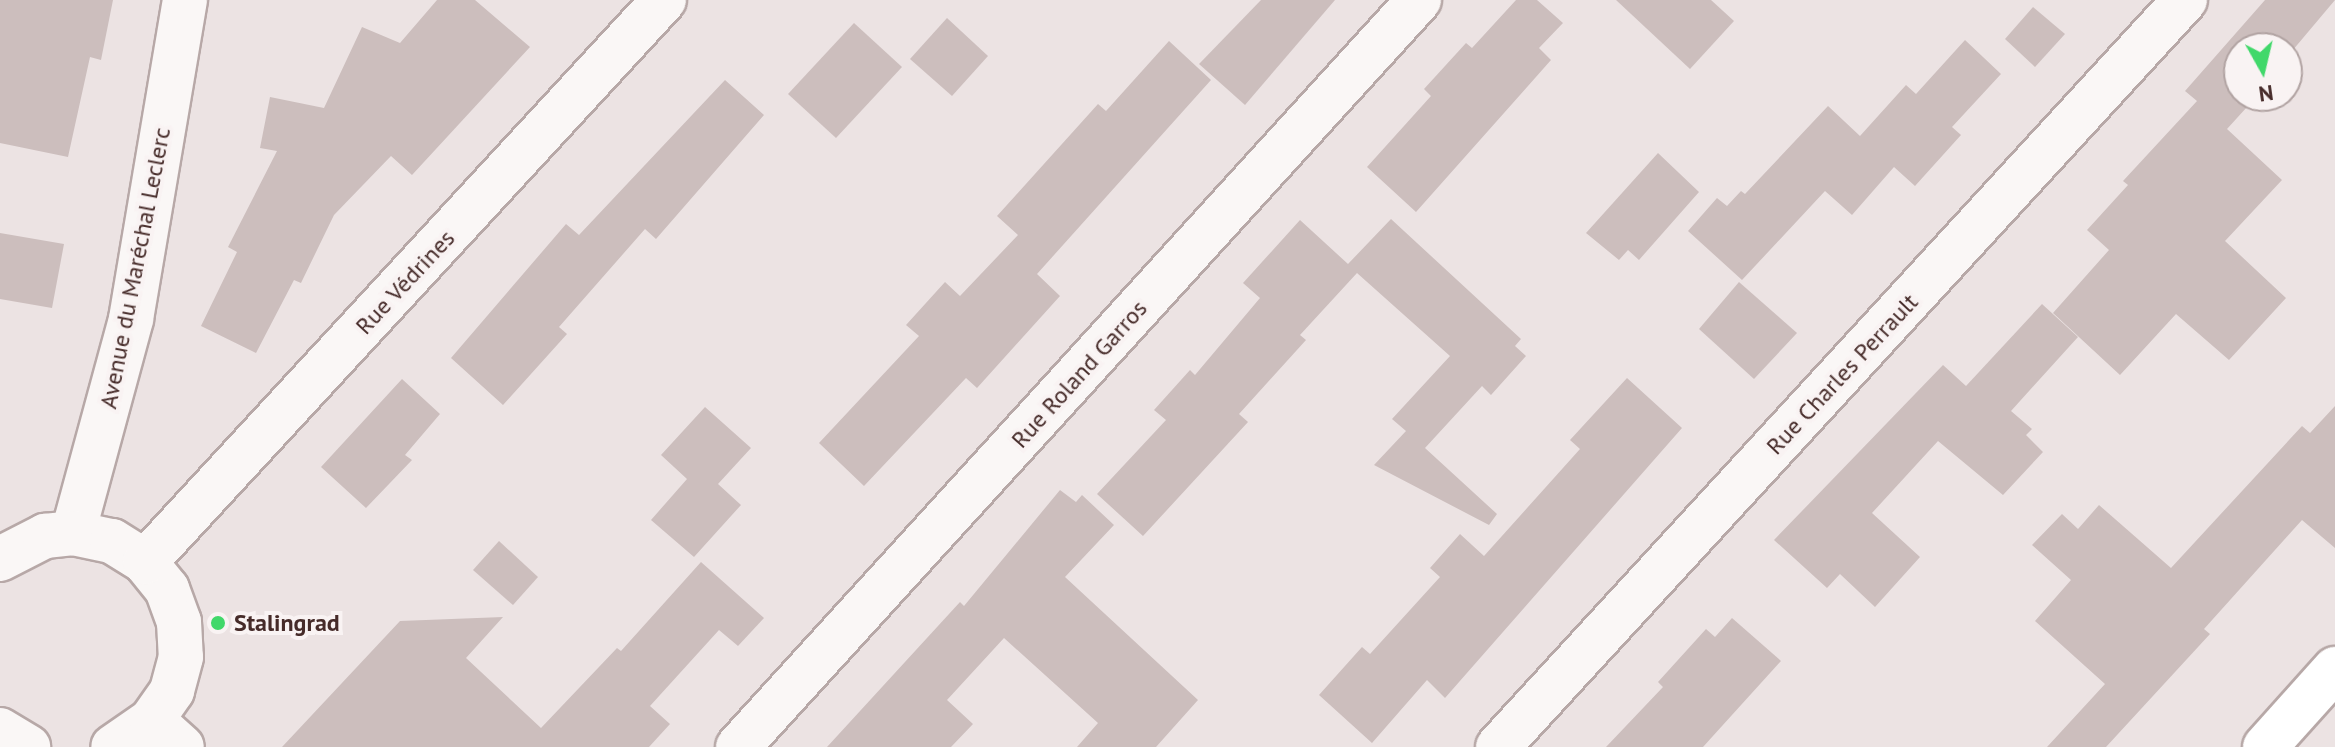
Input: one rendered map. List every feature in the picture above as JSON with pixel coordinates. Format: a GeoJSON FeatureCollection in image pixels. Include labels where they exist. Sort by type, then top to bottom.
{"type":"FeatureCollection","features":[{"type":"Feature","properties":{"kind":"main road"},"geometry":{"type":"LineString","coordinates":[[2265,747],[2335,669]]}},
{"type":"Feature","properties":{"kind":"street","name":"Avenue du Maréchal Leclerc"},"geometry":{"type":"LineString","coordinates":[[73,533],[131,319],[185,0]]}},
{"type":"Feature","properties":{"kind":"street","name":"Rue Védrines"},"geometry":{"type":"LineString","coordinates":[[145,562],[664,0]]}},
{"type":"Feature","properties":{"kind":"street","name":"Rue Roland Garros"},"geometry":{"type":"LineString","coordinates":[[738,747],[1419,0]]}},
{"type":"Feature","properties":{"kind":"street","name":"Rue Charles Perrault"},"geometry":{"type":"LineString","coordinates":[[1498,747],[2185,0]]}},
{"type":"Feature","properties":{"kind":"street"},"geometry":{"type":"LineString","coordinates":[[0,559],[45,536],[73,533],[112,541],[145,562],[167,589],[179,622],[181,657],[172,691],[167,734],[113,747]]}},
{"type":"Feature","properties":{"kind":"street"},"geometry":{"type":"LineString","coordinates":[[0,730],[28,747]]}},
{"type":"Feature","properties":{"kind":"building"},"geometry":{"type":"Polygon","coordinates":[[[0,0],[113,0],[101,60],[90,57],[68,157],[0,143],[0,0]]]}},
{"type":"Feature","properties":{"kind":"building"},"geometry":{"type":"Polygon","coordinates":[[[437,0],[475,0],[530,47],[412,175],[391,156],[334,215],[301,283],[294,280],[256,353],[201,326],[237,252],[228,247],[277,151],[260,148],[270,97],[324,108],[362,27],[400,43],[437,0]]]}},
{"type":"Feature","properties":{"kind":"building"},"geometry":{"type":"Polygon","coordinates":[[[1261,0],[1335,0],[1245,105],[1199,64],[1261,0]]]}},
{"type":"Feature","properties":{"kind":"building"},"geometry":{"type":"Polygon","coordinates":[[[1516,0],[1537,0],[1563,23],[1539,48],[1551,60],[1416,212],[1367,167],[1431,96],[1424,89],[1466,43],[1472,48],[1516,0]]]}},
{"type":"Feature","properties":{"kind":"building"},"geometry":{"type":"Polygon","coordinates":[[[1616,0],[1711,0],[1734,21],[1690,69],[1616,0]]]}},
{"type":"Feature","properties":{"kind":"building"},"geometry":{"type":"Polygon","coordinates":[[[2265,0],[2335,0],[2303,38],[2303,32],[2237,32],[2265,0]]]}},
{"type":"Feature","properties":{"kind":"building"},"geometry":{"type":"Polygon","coordinates":[[[2033,7],[2065,34],[2035,67],[2005,39],[2033,7]]]}},
{"type":"Feature","properties":{"kind":"building"},"geometry":{"type":"Polygon","coordinates":[[[947,18],[988,56],[952,96],[910,59],[947,18]]]}},
{"type":"Feature","properties":{"kind":"building"},"geometry":{"type":"Polygon","coordinates":[[[854,23],[902,67],[836,138],[788,94],[854,23]]]}},
{"type":"Feature","properties":{"kind":"building"},"geometry":{"type":"Polygon","coordinates":[[[1965,40],[2001,74],[1952,127],[1961,135],[1915,186],[1894,167],[1852,215],[1825,191],[1742,280],[1688,231],[1717,198],[1727,206],[1741,191],[1745,194],[1828,106],[1860,136],[1906,85],[1916,94],[1965,40]]]}},
{"type":"Feature","properties":{"kind":"building"},"geometry":{"type":"Polygon","coordinates":[[[1169,41],[1211,80],[1037,274],[1060,296],[977,388],[966,378],[864,486],[819,443],[919,336],[906,325],[945,282],[960,296],[1018,235],[997,216],[1098,104],[1106,111],[1169,41]]]}},
{"type":"Feature","properties":{"kind":"building"},"geometry":{"type":"Polygon","coordinates":[[[2223,48],[2223,112],[2242,112],[2227,129],[2282,180],[2225,241],[2286,298],[2229,360],[2176,314],[2120,375],[2053,313],[2109,250],[2087,230],[2128,185],[2123,181],[2197,101],[2185,91],[2223,48]]]}},
{"type":"Feature","properties":{"kind":"building"},"geometry":{"type":"Polygon","coordinates":[[[725,80],[764,115],[656,239],[645,229],[559,327],[567,334],[503,405],[451,358],[566,224],[579,235],[725,80]]]}},
{"type":"Feature","properties":{"kind":"building"},"geometry":{"type":"Polygon","coordinates":[[[1658,153],[1699,192],[1639,260],[1628,250],[1619,260],[1586,233],[1658,153]]]}},
{"type":"Feature","properties":{"kind":"building"},"geometry":{"type":"Polygon","coordinates":[[[1391,219],[1521,339],[1515,346],[1526,356],[1491,395],[1482,386],[1425,448],[1497,514],[1489,525],[1374,465],[1406,431],[1392,419],[1450,356],[1357,273],[1300,335],[1306,340],[1239,414],[1248,422],[1143,536],[1097,494],[1166,420],[1154,410],[1190,370],[1195,375],[1260,298],[1243,283],[1300,220],[1348,264],[1391,219]]]}},
{"type":"Feature","properties":{"kind":"building"},"geometry":{"type":"Polygon","coordinates":[[[0,233],[64,244],[52,308],[0,299],[0,233]]]}},
{"type":"Feature","properties":{"kind":"building"},"geometry":{"type":"Polygon","coordinates":[[[1739,282],[1797,333],[1754,379],[1699,329],[1739,282]]]}},
{"type":"Feature","properties":{"kind":"building"},"geometry":{"type":"Polygon","coordinates":[[[2042,304],[2078,337],[2011,411],[2032,429],[2026,435],[2043,452],[2003,495],[1938,441],[1872,513],[1920,557],[1875,607],[1840,574],[1827,588],[1774,540],[1943,365],[1966,386],[2042,304]]]}},
{"type":"Feature","properties":{"kind":"building"},"geometry":{"type":"Polygon","coordinates":[[[1627,378],[1682,428],[1445,698],[1427,680],[1372,743],[1319,695],[1362,647],[1370,654],[1440,577],[1430,568],[1460,534],[1484,556],[1580,449],[1570,440],[1627,378]]]}},
{"type":"Feature","properties":{"kind":"building"},"geometry":{"type":"Polygon","coordinates":[[[402,379],[440,414],[405,455],[412,460],[366,508],[321,467],[402,379]]]}},
{"type":"Feature","properties":{"kind":"building"},"geometry":{"type":"Polygon","coordinates":[[[2335,406],[2335,548],[2302,520],[2204,629],[2210,634],[2106,747],[2047,747],[2105,684],[2035,621],[2071,580],[2032,545],[2062,514],[2078,529],[2099,505],[2171,568],[2302,426],[2310,433],[2335,406]]]}},
{"type":"Feature","properties":{"kind":"building"},"geometry":{"type":"Polygon","coordinates":[[[705,407],[751,448],[718,484],[741,505],[694,557],[651,520],[687,479],[661,455],[705,407]]]}},
{"type":"Feature","properties":{"kind":"building"},"geometry":{"type":"Polygon","coordinates":[[[1060,490],[1076,502],[1082,495],[1114,525],[1065,577],[1198,700],[1156,747],[1077,747],[1098,723],[1004,638],[947,700],[973,724],[951,747],[827,747],[960,602],[964,606],[1060,490]]]}},
{"type":"Feature","properties":{"kind":"building"},"geometry":{"type":"Polygon","coordinates":[[[499,541],[538,577],[513,605],[473,570],[499,541]]]}},
{"type":"Feature","properties":{"kind":"building"},"geometry":{"type":"Polygon","coordinates":[[[701,562],[764,618],[738,646],[719,630],[650,706],[670,724],[649,747],[282,747],[400,621],[503,617],[466,658],[541,728],[617,648],[621,651],[701,562]]]}},
{"type":"Feature","properties":{"kind":"building"},"geometry":{"type":"Polygon","coordinates":[[[1732,618],[1781,661],[1703,747],[1606,747],[1663,687],[1658,682],[1706,629],[1715,637],[1732,618]]]}},
{"type":"Feature","properties":{"kind":"place","name":"Stalingrad"},"geometry":{"type":"Point","coordinates":[218,623]}}]}
